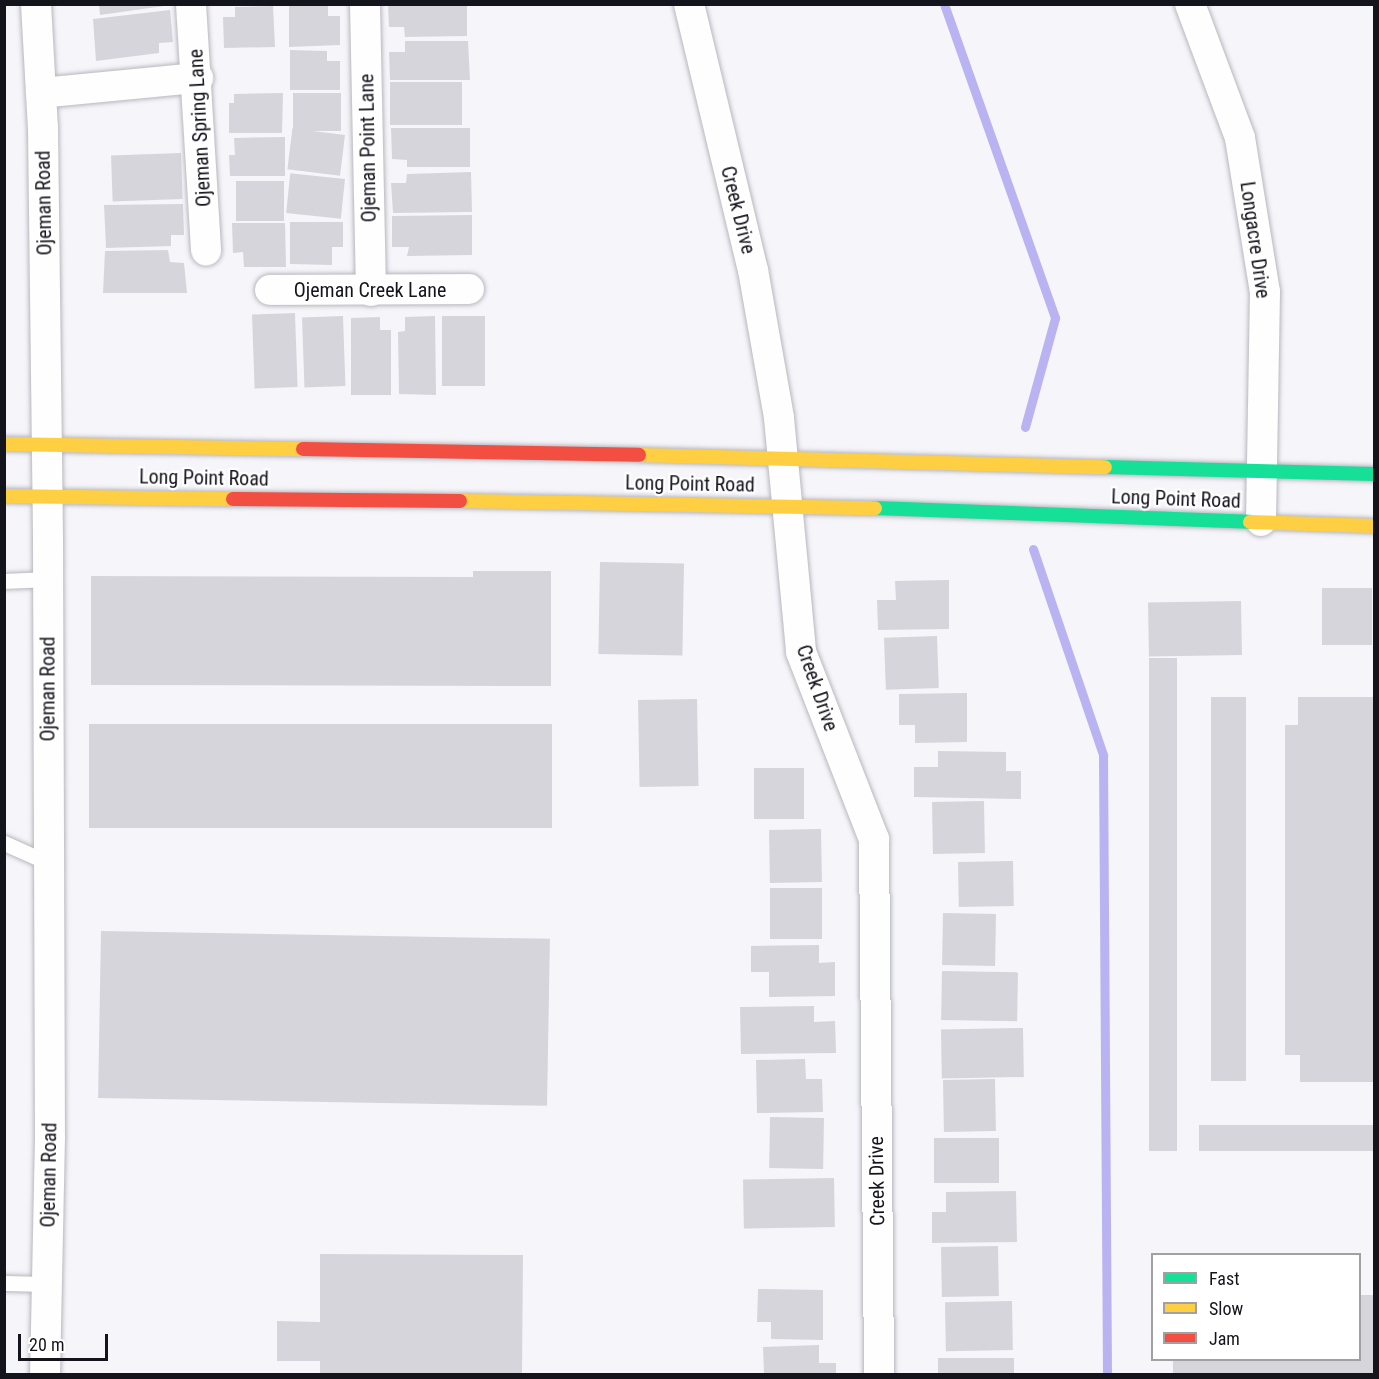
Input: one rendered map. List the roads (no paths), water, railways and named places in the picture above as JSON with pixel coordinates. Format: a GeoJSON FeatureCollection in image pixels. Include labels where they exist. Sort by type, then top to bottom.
{"type":"FeatureCollection","features":[{"type":"Feature","properties":{"kind":"main road","name":"Long Point Road"},"geometry":{"type":"LineString","coordinates":[[4,444],[782,458],[1374,474]]}},
{"type":"Feature","properties":{"kind":"main road","name":"Long Point Road"},"geometry":{"type":"LineString","coordinates":[[4,496],[786,505],[1374,526]]}},
{"type":"Feature","properties":{"kind":"street","name":"Ojeman Road"},"geometry":{"type":"LineString","coordinates":[[36,4],[41,93],[48,579],[49,863],[45,1374]]}},
{"type":"Feature","properties":{"kind":"street","name":"Ojeman Spring Lane"},"geometry":{"type":"LineString","coordinates":[[191,4],[198,78],[206,251]]}},
{"type":"Feature","properties":{"kind":"street","name":"Ojeman Point Lane"},"geometry":{"type":"LineString","coordinates":[[364,4],[371,291]]}},
{"type":"Feature","properties":{"kind":"street","name":"Creek Drive"},"geometry":{"type":"LineString","coordinates":[[688,4],[753,270],[779,418],[801,651],[874,839],[879,1374]]}},
{"type":"Feature","properties":{"kind":"street","name":"Longacre Drive"},"geometry":{"type":"LineString","coordinates":[[1190,4],[1240,138],[1263,280],[1261,521]]}},
{"type":"Feature","properties":{"kind":"street"},"geometry":{"type":"LineString","coordinates":[[41,93],[198,78]]}},
{"type":"Feature","properties":{"kind":"street","name":"Ojeman Creek Lane"},"geometry":{"type":"LineString","coordinates":[[270,290],[469,289]]}},
{"type":"Feature","properties":{"kind":"lane"},"geometry":{"type":"LineString","coordinates":[[4,581],[48,579]]}},
{"type":"Feature","properties":{"kind":"lane"},"geometry":{"type":"LineString","coordinates":[[4,843],[49,863]]}},
{"type":"Feature","properties":{"kind":"lane"},"geometry":{"type":"LineString","coordinates":[[4,1283],[47,1284]]}},
{"type":"Feature","properties":{"kind":"waterway"},"geometry":{"type":"LineString","coordinates":[[944,4],[1055,318],[1025,427]]}},
{"type":"Feature","properties":{"kind":"waterway"},"geometry":{"type":"LineString","coordinates":[[1033,549],[1103,755],[1107,1374]]}}]}
